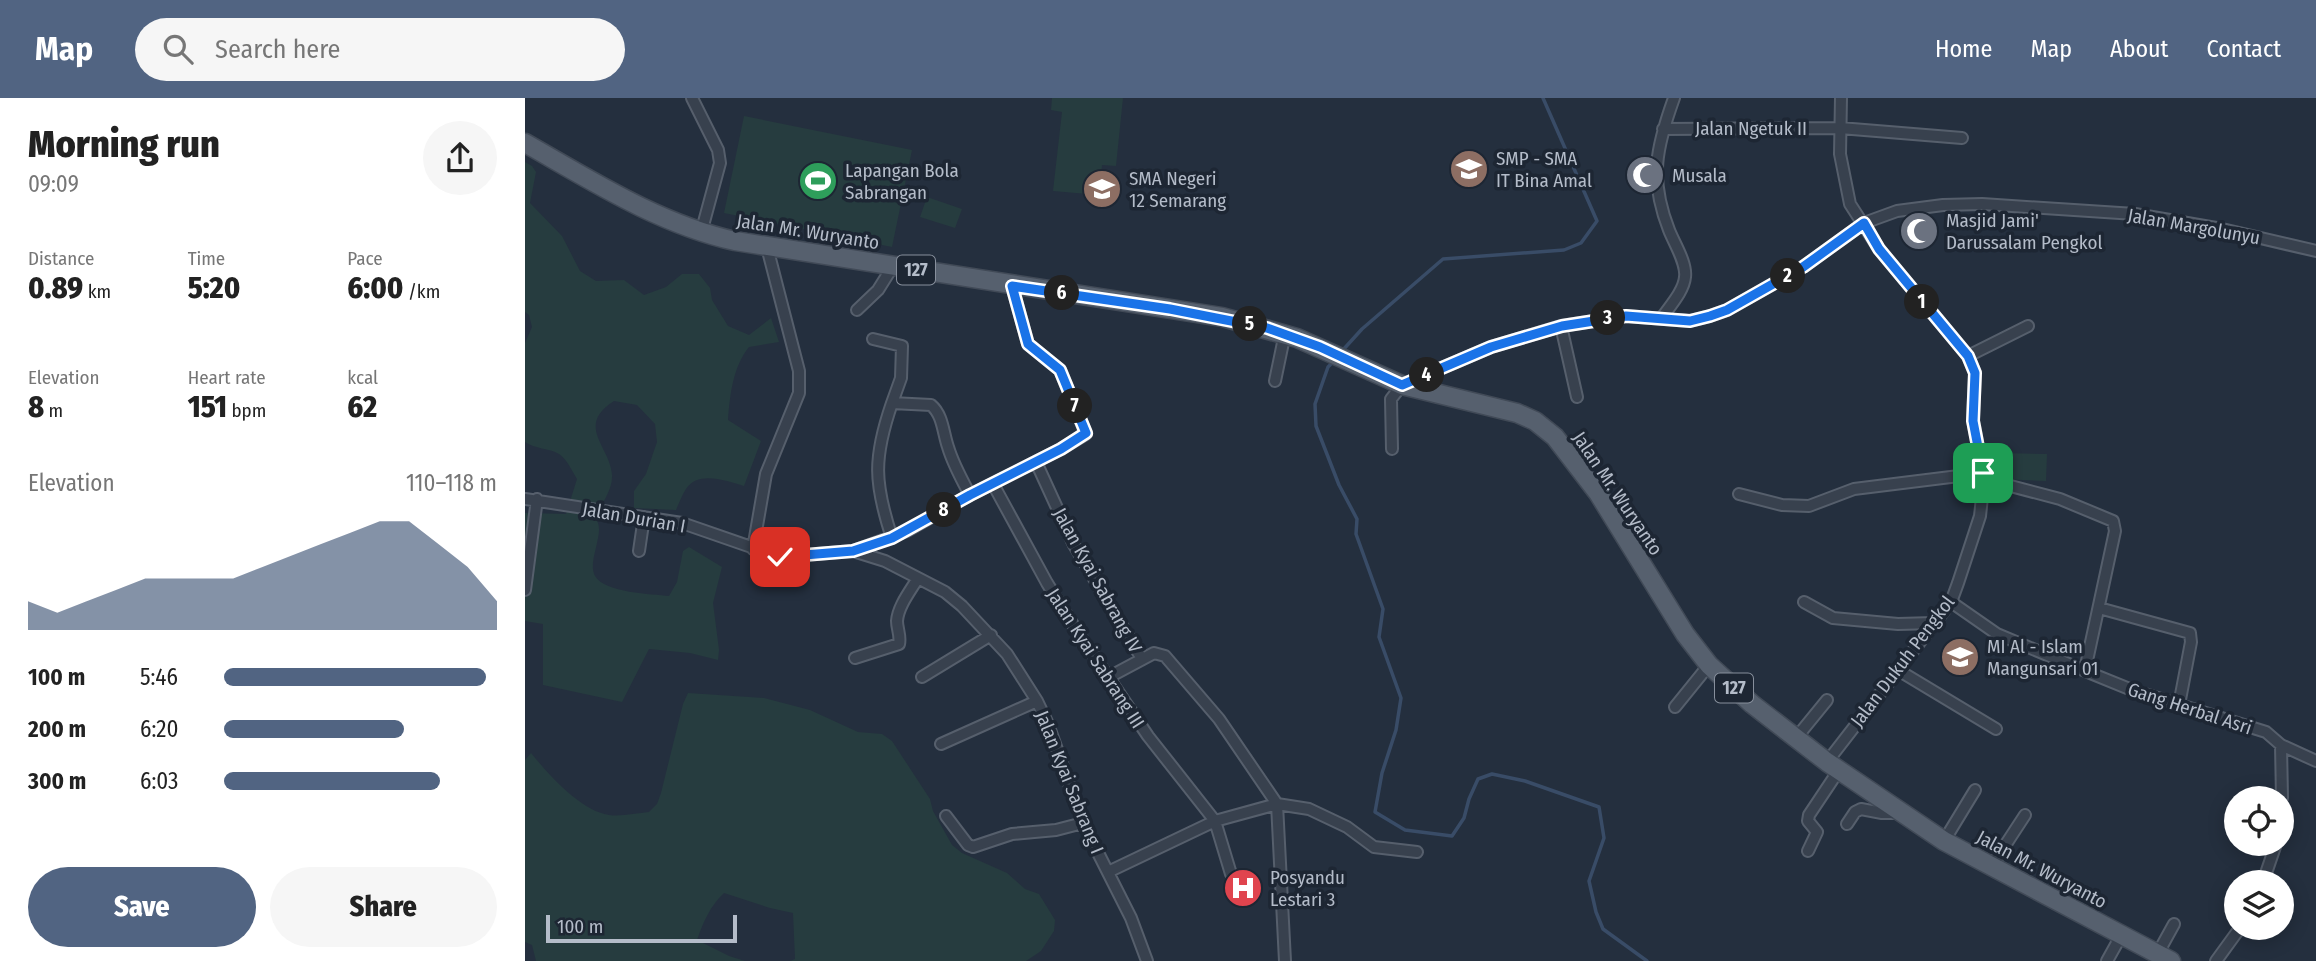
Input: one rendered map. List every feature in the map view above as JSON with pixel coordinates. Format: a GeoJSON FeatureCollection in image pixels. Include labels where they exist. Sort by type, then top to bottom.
{"type":"FeatureCollection","features":[{"type":"Feature","properties":{"kind":"main road","name":"Jalan Mr. Wuryanto"},"geometry":{"type":"LineString","coordinates":[[525,142],[651,212],[701,233],[767,247],[1196,313],[1285,333],[1402,385],[1517,413],[1546,428],[1598,492],[1685,634],[1709,665],[1796,738],[1900,813],[1991,867],[2164,957]]}},
{"type":"Feature","properties":{"kind":"street"},"geometry":{"type":"LineString","coordinates":[[692,98],[718,150],[720,163],[701,233]]}},
{"type":"Feature","properties":{"kind":"street"},"geometry":{"type":"LineString","coordinates":[[1661,319],[1681,290],[1685,277],[1683,264],[1661,210],[1657,186],[1657,150],[1674,98]]}},
{"type":"Feature","properties":{"kind":"street","name":"Jalan Dukuh Pengkol"},"geometry":{"type":"LineString","coordinates":[[1808,851],[1817,832],[1808,821],[1809,815],[1833,766],[1898,670],[1951,602],[1980,516],[1984,476],[1973,421],[1975,373],[1968,356],[1879,249],[1850,204],[1840,154],[1841,98]]}},
{"type":"Feature","properties":{"kind":"street","name":"Jalan Ngetuk II"},"geometry":{"type":"LineString","coordinates":[[1663,129],[1840,128],[1962,138]]}},
{"type":"Feature","properties":{"kind":"street","name":"Jalan Margolunyu"},"geometry":{"type":"LineString","coordinates":[[1402,385],[1491,347],[1562,326],[1626,316],[1690,321],[1727,310],[1803,267],[1864,223],[1897,211],[1943,205],[2031,206],[2161,218],[2316,251]]}},
{"type":"Feature","properties":{"kind":"street"},"geometry":{"type":"LineString","coordinates":[[753,549],[766,474],[799,393],[799,371],[767,247]]}},
{"type":"Feature","properties":{"kind":"street"},"geometry":{"type":"LineString","coordinates":[[857,310],[879,290],[893,266]]}},
{"type":"Feature","properties":{"kind":"street"},"geometry":{"type":"LineString","coordinates":[[853,551],[892,538],[1086,433],[1060,370],[1028,344],[1012,286]]}},
{"type":"Feature","properties":{"kind":"street"},"geometry":{"type":"LineString","coordinates":[[1562,326],[1577,397]]}},
{"type":"Feature","properties":{"kind":"street"},"geometry":{"type":"LineString","coordinates":[[1968,356],[2028,326]]}},
{"type":"Feature","properties":{"kind":"street"},"geometry":{"type":"LineString","coordinates":[[1275,381],[1285,333]]}},
{"type":"Feature","properties":{"kind":"street"},"geometry":{"type":"LineString","coordinates":[[873,339],[902,346],[901,378],[879,444],[877,463],[880,502],[892,538]]}},
{"type":"Feature","properties":{"kind":"street"},"geometry":{"type":"LineString","coordinates":[[1392,449],[1391,399],[1402,385]]}},
{"type":"Feature","properties":{"kind":"street"},"geometry":{"type":"LineString","coordinates":[[892,403],[931,405],[935,408],[948,449],[970,495]]}},
{"type":"Feature","properties":{"kind":"street","name":"Jalan Kyai Sabrang IV"},"geometry":{"type":"LineString","coordinates":[[1036,462],[1074,545],[1142,659]]}},
{"type":"Feature","properties":{"kind":"street"},"geometry":{"type":"LineString","coordinates":[[1739,494],[1782,505],[1809,506],[1854,489],[1984,476],[2060,499],[2113,521],[2115,531],[2085,670]]}},
{"type":"Feature","properties":{"kind":"street","name":"Jalan Kyai Sabrang III"},"geometry":{"type":"LineString","coordinates":[[993,484],[1047,583],[1148,736],[1215,821]]}},
{"type":"Feature","properties":{"kind":"street","name":"Jalan Durian I"},"geometry":{"type":"LineString","coordinates":[[525,499],[682,523],[780,557]]}},
{"type":"Feature","properties":{"kind":"street"},"geometry":{"type":"LineString","coordinates":[[525,590],[537,499]]}},
{"type":"Feature","properties":{"kind":"street"},"geometry":{"type":"LineString","coordinates":[[639,551],[644,517]]}},
{"type":"Feature","properties":{"kind":"street","name":"Jalan Kyai Sabrang I"},"geometry":{"type":"LineString","coordinates":[[780,557],[853,551],[885,561],[945,592],[991,635],[1007,654],[1037,701],[1048,724],[1083,823],[1131,918],[1147,961]]}},
{"type":"Feature","properties":{"kind":"street"},"geometry":{"type":"LineString","coordinates":[[855,657],[899,644],[897,621],[918,578]]}},
{"type":"Feature","properties":{"kind":"street"},"geometry":{"type":"LineString","coordinates":[[1804,602],[1833,618],[1898,624],[1934,623]]}},
{"type":"Feature","properties":{"kind":"street","name":"Gang Herbal Asri"},"geometry":{"type":"LineString","coordinates":[[1951,602],[1997,634],[2131,690],[2266,733],[2281,745],[2316,761]]}},
{"type":"Feature","properties":{"kind":"street"},"geometry":{"type":"LineString","coordinates":[[2099,608],[2190,633],[2192,642],[2179,705]]}},
{"type":"Feature","properties":{"kind":"street"},"geometry":{"type":"LineString","coordinates":[[922,677],[991,635]]}},
{"type":"Feature","properties":{"kind":"street","name":"Jalan Kyai Sabrang IV"},"geometry":{"type":"LineString","coordinates":[[1109,677],[1154,653],[1165,656],[1219,719],[1277,804]]}},
{"type":"Feature","properties":{"kind":"street"},"geometry":{"type":"LineString","coordinates":[[1675,707],[1709,665]]}},
{"type":"Feature","properties":{"kind":"street"},"geometry":{"type":"LineString","coordinates":[[1898,670],[1996,729]]}},
{"type":"Feature","properties":{"kind":"street"},"geometry":{"type":"LineString","coordinates":[[1796,738],[1826,700]]}},
{"type":"Feature","properties":{"kind":"street"},"geometry":{"type":"LineString","coordinates":[[941,744],[1037,701]]}},
{"type":"Feature","properties":{"kind":"street"},"geometry":{"type":"LineString","coordinates":[[2281,745],[2282,786]]}},
{"type":"Feature","properties":{"kind":"street"},"geometry":{"type":"LineString","coordinates":[[1944,841],[1975,790]]}},
{"type":"Feature","properties":{"kind":"street"},"geometry":{"type":"LineString","coordinates":[[1277,804],[1286,961]]}},
{"type":"Feature","properties":{"kind":"street"},"geometry":{"type":"LineString","coordinates":[[1108,872],[1215,821],[1277,804],[1309,808],[1347,827],[1374,848],[1417,852]]}},
{"type":"Feature","properties":{"kind":"street"},"geometry":{"type":"LineString","coordinates":[[1847,824],[1855,812],[1861,809],[1900,813]]}},
{"type":"Feature","properties":{"kind":"street"},"geometry":{"type":"LineString","coordinates":[[946,816],[968,845],[973,847],[1012,834],[1056,830],[1083,823]]}},
{"type":"Feature","properties":{"kind":"street"},"geometry":{"type":"LineString","coordinates":[[1991,867],[2025,816]]}},
{"type":"Feature","properties":{"kind":"street"},"geometry":{"type":"LineString","coordinates":[[1215,821],[1231,874]]}},
{"type":"Feature","properties":{"kind":"street"},"geometry":{"type":"LineString","coordinates":[[2164,957],[2174,924]]}},
{"type":"Feature","properties":{"kind":"street"},"geometry":{"type":"LineString","coordinates":[[2107,961],[2122,934]]}},
{"type":"Feature","properties":{"kind":"street"},"geometry":{"type":"LineString","coordinates":[[2216,961],[2231,940]]}},
{"type":"Feature","properties":{"kind":"green space"},"geometry":{"type":"Polygon","coordinates":[[[1052,98],[1123,98],[1116,166],[1102,165],[1099,195],[1053,191],[1062,112],[1051,110],[1052,98]]]}},
{"type":"Feature","properties":{"kind":"green space","name":"Lapangan Bola Sabrangan"},"geometry":{"type":"Polygon","coordinates":[[[744,116],[912,150],[892,247],[724,213],[744,116]]]}},
{"type":"Feature","properties":{"kind":"green space"},"geometry":{"type":"Polygon","coordinates":[[[525,162],[536,172],[530,203],[562,236],[580,271],[596,281],[624,280],[644,295],[666,287],[682,274],[699,274],[710,288],[712,300],[728,326],[749,335],[771,318],[779,342],[749,347],[739,363],[733,381],[728,420],[761,441],[744,486],[705,478],[691,483],[676,510],[634,508],[634,491],[646,474],[657,442],[655,424],[637,405],[614,401],[597,419],[598,436],[612,475],[609,491],[595,517],[599,530],[593,564],[595,576],[600,582],[618,589],[669,596],[677,582],[683,551],[689,547],[722,567],[713,603],[718,660],[690,653],[649,649],[622,702],[543,685],[543,624],[525,621],[525,513],[566,514],[577,479],[559,454],[525,442],[525,343],[532,327],[529,315],[525,312],[525,162]]]}},
{"type":"Feature","properties":{"kind":"green space"},"geometry":{"type":"Polygon","coordinates":[[[927,197],[962,209],[955,228],[920,217],[927,197]]]}},
{"type":"Feature","properties":{"kind":"green space"},"geometry":{"type":"Polygon","coordinates":[[[2000,453],[2047,454],[2046,481],[1999,479],[2000,453]]]}},
{"type":"Feature","properties":{"kind":"green space"},"geometry":{"type":"Polygon","coordinates":[[[688,693],[764,698],[810,710],[858,732],[882,734],[892,741],[930,799],[933,811],[952,845],[962,853],[1007,873],[1025,889],[1039,894],[1055,920],[1054,931],[1041,951],[1026,961],[790,961],[795,959],[793,913],[724,893],[704,921],[697,940],[745,961],[536,961],[532,945],[525,942],[525,760],[531,753],[576,799],[598,812],[618,816],[649,812],[657,804],[661,793],[688,693]]]}},
{"type":"Feature","properties":{"kind":"waterway"},"geometry":{"type":"LineString","coordinates":[[1342,351],[1362,329],[1443,259],[1564,250],[1581,243],[1597,221],[1543,98]]}},
{"type":"Feature","properties":{"kind":"waterway"},"geometry":{"type":"LineString","coordinates":[[1335,360],[1328,367],[1315,404],[1316,426],[1339,485],[1357,519],[1356,534],[1383,609],[1379,637],[1401,698],[1396,730],[1382,773],[1375,812],[1405,830],[1452,836],[1464,818],[1478,779],[1492,774],[1525,781],[1599,807],[1604,838],[1589,881],[1596,912],[1603,929],[1647,961]]}},
{"type":"Feature","properties":{"kind":"place","name":"SMP - SMA IT Bina Amal"},"geometry":{"type":"Point","coordinates":[1469,169]}},
{"type":"Feature","properties":{"kind":"place","name":"Musala"},"geometry":{"type":"Point","coordinates":[1645,175]}},
{"type":"Feature","properties":{"kind":"place","name":"Lapangan Bola Sabrangan"},"geometry":{"type":"Point","coordinates":[818,181]}},
{"type":"Feature","properties":{"kind":"place","name":"SMA Negeri 12 Semarang"},"geometry":{"type":"Point","coordinates":[1102,189]}},
{"type":"Feature","properties":{"kind":"place","name":"Masjid Jami' Darussalam Pengkol"},"geometry":{"type":"Point","coordinates":[1919,231]}},
{"type":"Feature","properties":{"kind":"place","name":"MI Al - Islam Mangunsari 01"},"geometry":{"type":"Point","coordinates":[1960,657]}},
{"type":"Feature","properties":{"kind":"place","name":"Posyandu Lestari 3"},"geometry":{"type":"Point","coordinates":[1243,888]}},
{"type":"Feature","properties":{"kind":"route"},"geometry":{"type":"LineString","coordinates":[[780,557],[853,551],[892,538],[1061,449],[1086,433],[1060,370],[1028,344],[1012,286],[1222,317],[1267,328],[1320,347],[1402,385],[1491,347],[1581,321],[1643,316],[1690,321],[1710,316],[1727,310],[1803,267],[1864,223],[1879,249],[1968,356],[1975,373],[1973,421],[1983,473]]}}]}
